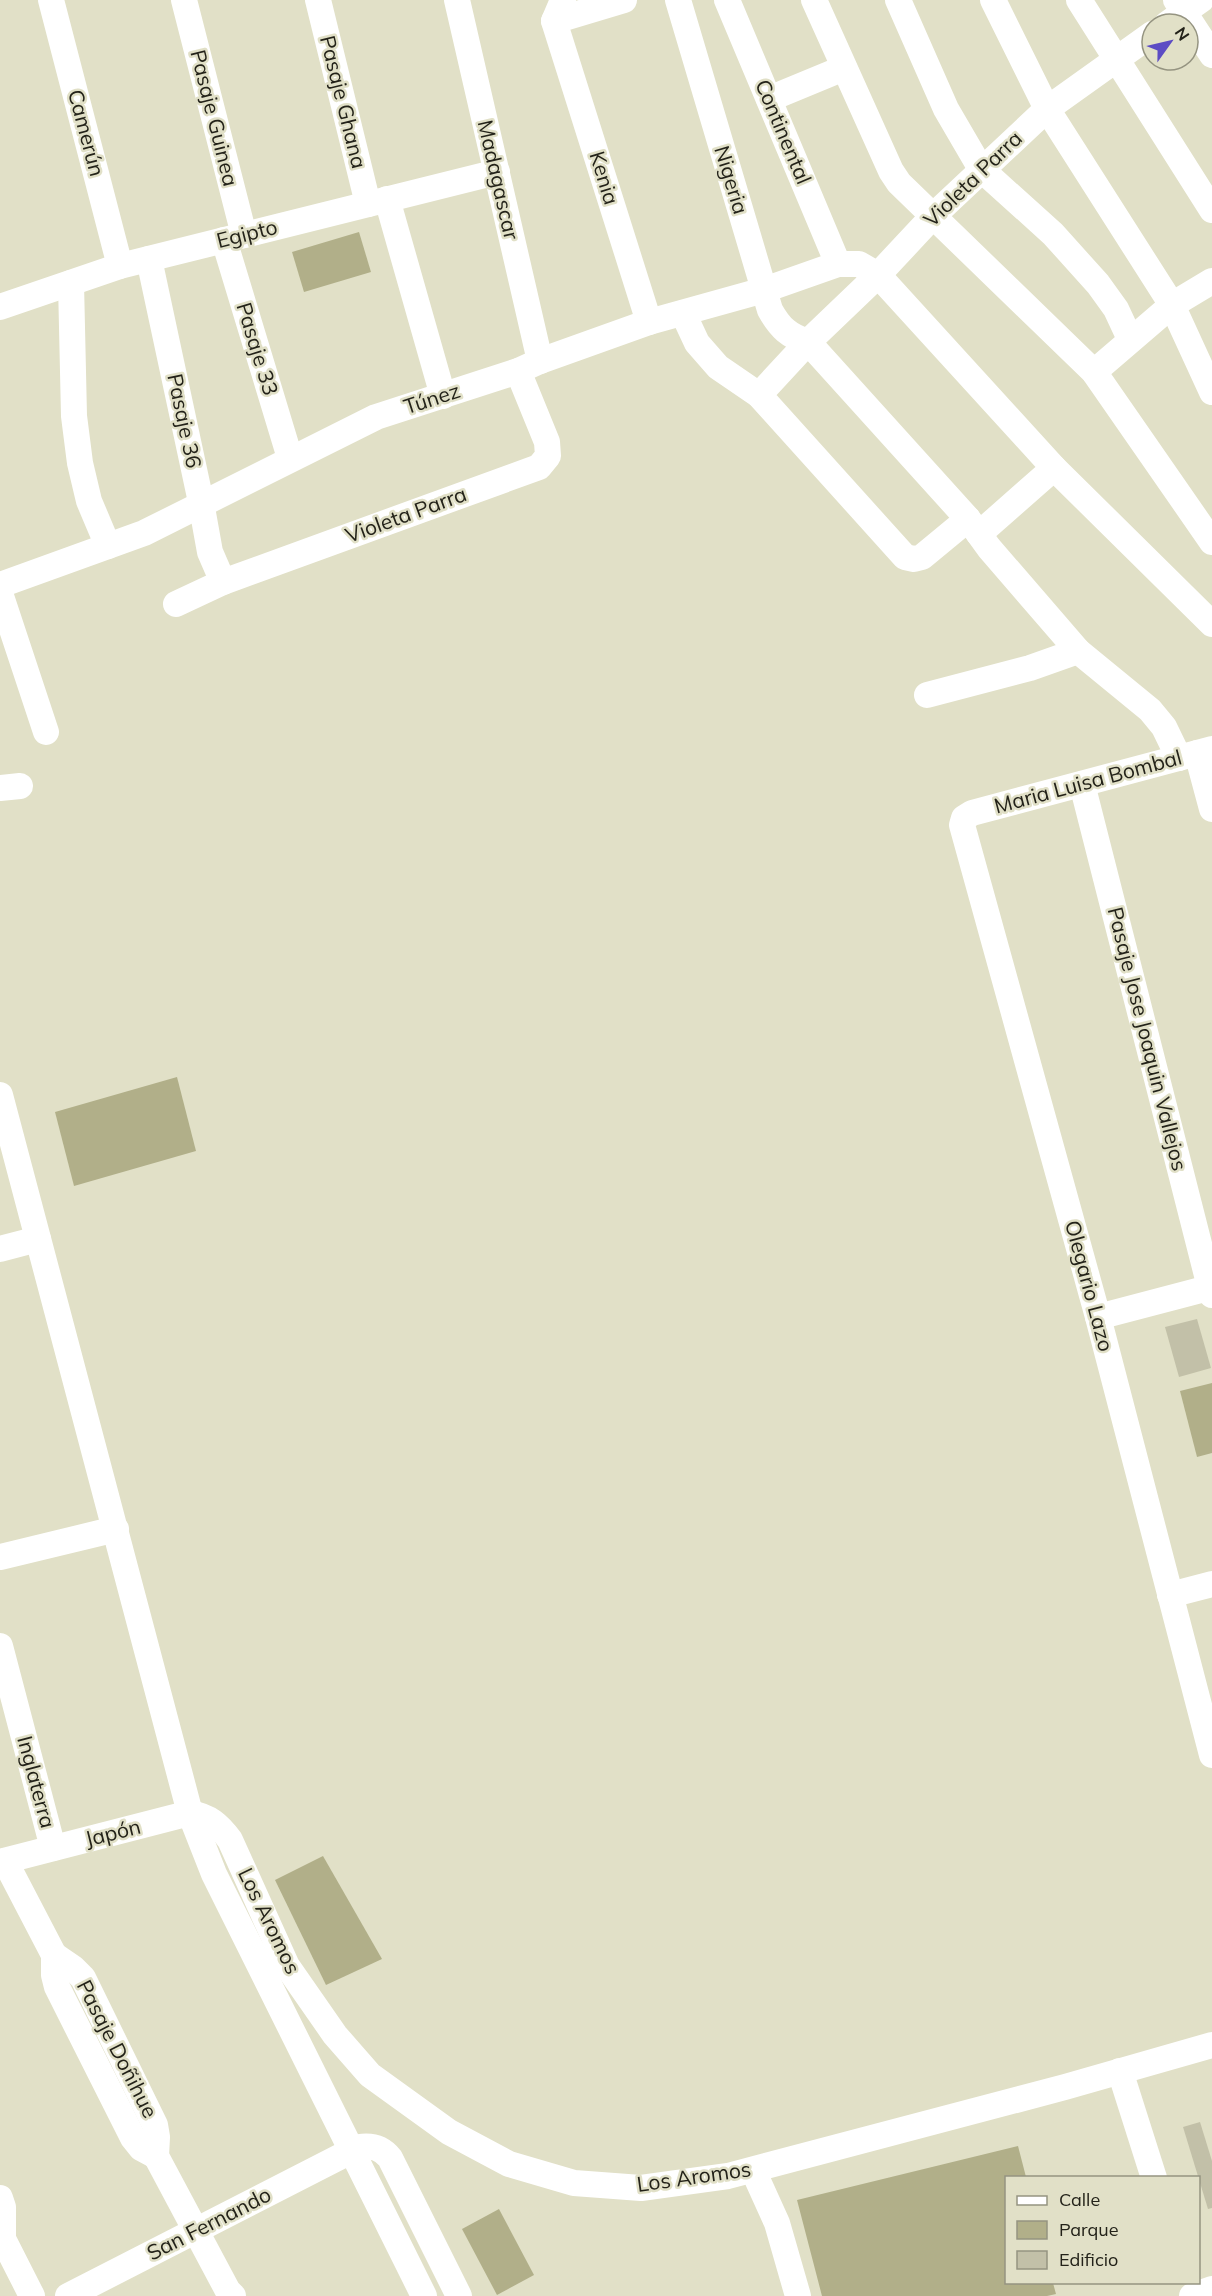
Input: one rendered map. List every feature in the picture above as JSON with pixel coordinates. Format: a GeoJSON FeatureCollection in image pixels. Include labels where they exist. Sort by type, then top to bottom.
{"type":"FeatureCollection","features":[{"type":"Feature","properties":{"kind":"street","name":"Camerún"},"geometry":{"type":"LineString","coordinates":[[51,0],[120,266]]}},
{"type":"Feature","properties":{"kind":"street","name":"Pasaje Guinea"},"geometry":{"type":"LineString","coordinates":[[184,0],[234,238]]}},
{"type":"Feature","properties":{"kind":"street","name":"Pasaje Ghana"},"geometry":{"type":"LineString","coordinates":[[318,0],[378,202],[443,396]]}},
{"type":"Feature","properties":{"kind":"street","name":"Madagascar"},"geometry":{"type":"LineString","coordinates":[[457,0],[496,172],[529,366]]}},
{"type":"Feature","properties":{"kind":"street"},"geometry":{"type":"LineString","coordinates":[[559,18],[624,0]]}},
{"type":"Feature","properties":{"kind":"street","name":"Nigeria"},"geometry":{"type":"LineString","coordinates":[[678,0],[770,310],[779,326],[794,337],[808,342],[973,527],[1078,651],[1150,710],[1164,727],[1196,753],[1212,809]]}},
{"type":"Feature","properties":{"kind":"street","name":"Continental"},"geometry":{"type":"LineString","coordinates":[[727,0],[838,264]]}},
{"type":"Feature","properties":{"kind":"street"},"geometry":{"type":"LineString","coordinates":[[814,0],[891,171],[899,183],[1094,372],[1212,542]]}},
{"type":"Feature","properties":{"kind":"street"},"geometry":{"type":"LineString","coordinates":[[898,0],[946,109],[981,170],[1053,234],[1098,284],[1116,309],[1130,339]]}},
{"type":"Feature","properties":{"kind":"street"},"geometry":{"type":"LineString","coordinates":[[993,0],[1047,109],[1172,305],[1212,392]]}},
{"type":"Feature","properties":{"kind":"street"},"geometry":{"type":"LineString","coordinates":[[1079,0],[1212,210]]}},
{"type":"Feature","properties":{"kind":"street"},"geometry":{"type":"LineString","coordinates":[[1182,9],[1212,56]]}},
{"type":"Feature","properties":{"kind":"street","name":"Kenia"},"geometry":{"type":"LineString","coordinates":[[559,18],[649,322]]}},
{"type":"Feature","properties":{"kind":"street","name":"Violeta Parra"},"geometry":{"type":"LineString","coordinates":[[759,395],[808,342],[878,276],[933,216],[981,170],[1047,109],[1140,42]]}},
{"type":"Feature","properties":{"kind":"street"},"geometry":{"type":"LineString","coordinates":[[769,99],[844,68]]}},
{"type":"Feature","properties":{"kind":"street","name":"Egipto"},"geometry":{"type":"LineString","coordinates":[[0,307],[120,266],[496,172]]}},
{"type":"Feature","properties":{"kind":"street","name":"Pasaje 33"},"geometry":{"type":"LineString","coordinates":[[234,238],[290,458]]}},
{"type":"Feature","properties":{"kind":"street","name":"Pasaje 36"},"geometry":{"type":"LineString","coordinates":[[149,259],[210,552],[223,582]]}},
{"type":"Feature","properties":{"kind":"street","name":"Túnez"},"geometry":{"type":"LineString","coordinates":[[0,585],[144,533],[190,511],[201,502],[376,417],[443,396],[649,322],[764,290],[838,264],[859,264],[878,276]]}},
{"type":"Feature","properties":{"kind":"street"},"geometry":{"type":"LineString","coordinates":[[878,276],[1054,468],[1212,624]]}},
{"type":"Feature","properties":{"kind":"street"},"geometry":{"type":"LineString","coordinates":[[1094,372],[1172,305],[1212,281]]}},
{"type":"Feature","properties":{"kind":"street"},"geometry":{"type":"LineString","coordinates":[[71,283],[74,416],[80,463],[89,501],[108,546]]}},
{"type":"Feature","properties":{"kind":"street"},"geometry":{"type":"LineString","coordinates":[[683,313],[697,343],[718,367],[759,395],[905,558],[914,560],[922,557],[973,527],[1054,468]]}},
{"type":"Feature","properties":{"kind":"street","name":"Violeta Parra"},"geometry":{"type":"LineString","coordinates":[[176,604],[223,582],[539,466],[548,456],[547,442],[529,366]]}},
{"type":"Feature","properties":{"kind":"street"},"geometry":{"type":"LineString","coordinates":[[0,593],[46,732]]}},
{"type":"Feature","properties":{"kind":"street"},"geometry":{"type":"LineString","coordinates":[[927,695],[1030,668],[1078,651]]}},
{"type":"Feature","properties":{"kind":"street","name":"Maria Luisa Bombal"},"geometry":{"type":"LineString","coordinates":[[964,818],[972,813],[1196,753]]}},
{"type":"Feature","properties":{"kind":"street","name":"Pasaje Jose Joaquin Vallejos"},"geometry":{"type":"LineString","coordinates":[[1082,784],[1211,1290]]}},
{"type":"Feature","properties":{"kind":"street","name":"Olegario Lazo"},"geometry":{"type":"LineString","coordinates":[[964,818],[962,825],[1098,1317],[1212,1755]]}},
{"type":"Feature","properties":{"kind":"street"},"geometry":{"type":"LineString","coordinates":[[0,1095],[190,1813],[210,1866],[424,2296]]}},
{"type":"Feature","properties":{"kind":"street"},"geometry":{"type":"LineString","coordinates":[[0,1249],[38,1239]]}},
{"type":"Feature","properties":{"kind":"street"},"geometry":{"type":"LineString","coordinates":[[1098,1317],[1211,1290]]}},
{"type":"Feature","properties":{"kind":"street"},"geometry":{"type":"LineString","coordinates":[[0,1557],[116,1529]]}},
{"type":"Feature","properties":{"kind":"street"},"geometry":{"type":"LineString","coordinates":[[1170,1595],[1212,1584]]}},
{"type":"Feature","properties":{"kind":"street","name":"Inglaterra"},"geometry":{"type":"LineString","coordinates":[[0,1646],[10,1725],[53,1848]]}},
{"type":"Feature","properties":{"kind":"street","name":"Japón"},"geometry":{"type":"LineString","coordinates":[[2,1861],[190,1813]]}},
{"type":"Feature","properties":{"kind":"street","name":"Los Aromos"},"geometry":{"type":"LineString","coordinates":[[190,1813],[204,1815],[214,1822],[230,1840],[287,1966],[335,2035],[370,2076],[449,2132],[509,2164],[574,2183],[654,2187],[728,2176],[1065,2088],[1120,2070],[1212,2045]]}},
{"type":"Feature","properties":{"kind":"street","name":"Pasaje Doñihue"},"geometry":{"type":"LineString","coordinates":[[2,1861],[54,1955],[83,1978],[155,2125],[156,2156],[230,2294]]}},
{"type":"Feature","properties":{"kind":"street"},"geometry":{"type":"LineString","coordinates":[[1120,2070],[1153,2176]]}},
{"type":"Feature","properties":{"kind":"street"},"geometry":{"type":"LineString","coordinates":[[351,2151],[359,2147],[370,2146],[387,2154],[459,2296]]}},
{"type":"Feature","properties":{"kind":"street","name":"San Fernando"},"geometry":{"type":"LineString","coordinates":[[68,2296],[351,2151]]}},
{"type":"Feature","properties":{"kind":"street"},"geometry":{"type":"LineString","coordinates":[[753,2170],[777,2223],[798,2296]]}},
{"type":"Feature","properties":{"kind":"street"},"geometry":{"type":"LineString","coordinates":[[0,2198],[3,2207],[2,2237],[32,2296]]}},
{"type":"Feature","properties":{"kind":"street"},"geometry":{"type":"LineString","coordinates":[[1192,2296],[1212,2289]]}},
{"type":"Feature","properties":{"kind":"green space"},"geometry":{"type":"Polygon","coordinates":[[[359,232],[371,272],[304,292],[292,252],[359,232]]]}},
{"type":"Feature","properties":{"kind":"green space"},"geometry":{"type":"Polygon","coordinates":[[[177,1077],[196,1151],[74,1186],[55,1112],[177,1077]]]}},
{"type":"Feature","properties":{"kind":"green space"},"geometry":{"type":"Polygon","coordinates":[[[1212,1383],[1212,1453],[1197,1457],[1180,1391],[1212,1383]]]}},
{"type":"Feature","properties":{"kind":"green space"},"geometry":{"type":"Polygon","coordinates":[[[323,1856],[382,1959],[326,1985],[275,1880],[323,1856]]]}},
{"type":"Feature","properties":{"kind":"green space"},"geometry":{"type":"Polygon","coordinates":[[[1018,2146],[1026,2176],[1005,2176],[1005,2284],[1053,2284],[1056,2294],[1047,2296],[822,2296],[797,2200],[1018,2146]]]}},
{"type":"Feature","properties":{"kind":"green space"},"geometry":{"type":"Polygon","coordinates":[[[499,2209],[534,2275],[497,2295],[462,2229],[499,2209]]]}},
{"type":"Feature","properties":{"kind":"building"},"geometry":{"type":"Polygon","coordinates":[[[1197,1319],[1211,1368],[1179,1377],[1165,1327],[1197,1319]]]}},
{"type":"Feature","properties":{"kind":"building"},"geometry":{"type":"Polygon","coordinates":[[[1200,2122],[1212,2161],[1212,2208],[1208,2209],[1200,2176],[1198,2176],[1183,2127],[1200,2122]]]}}]}
